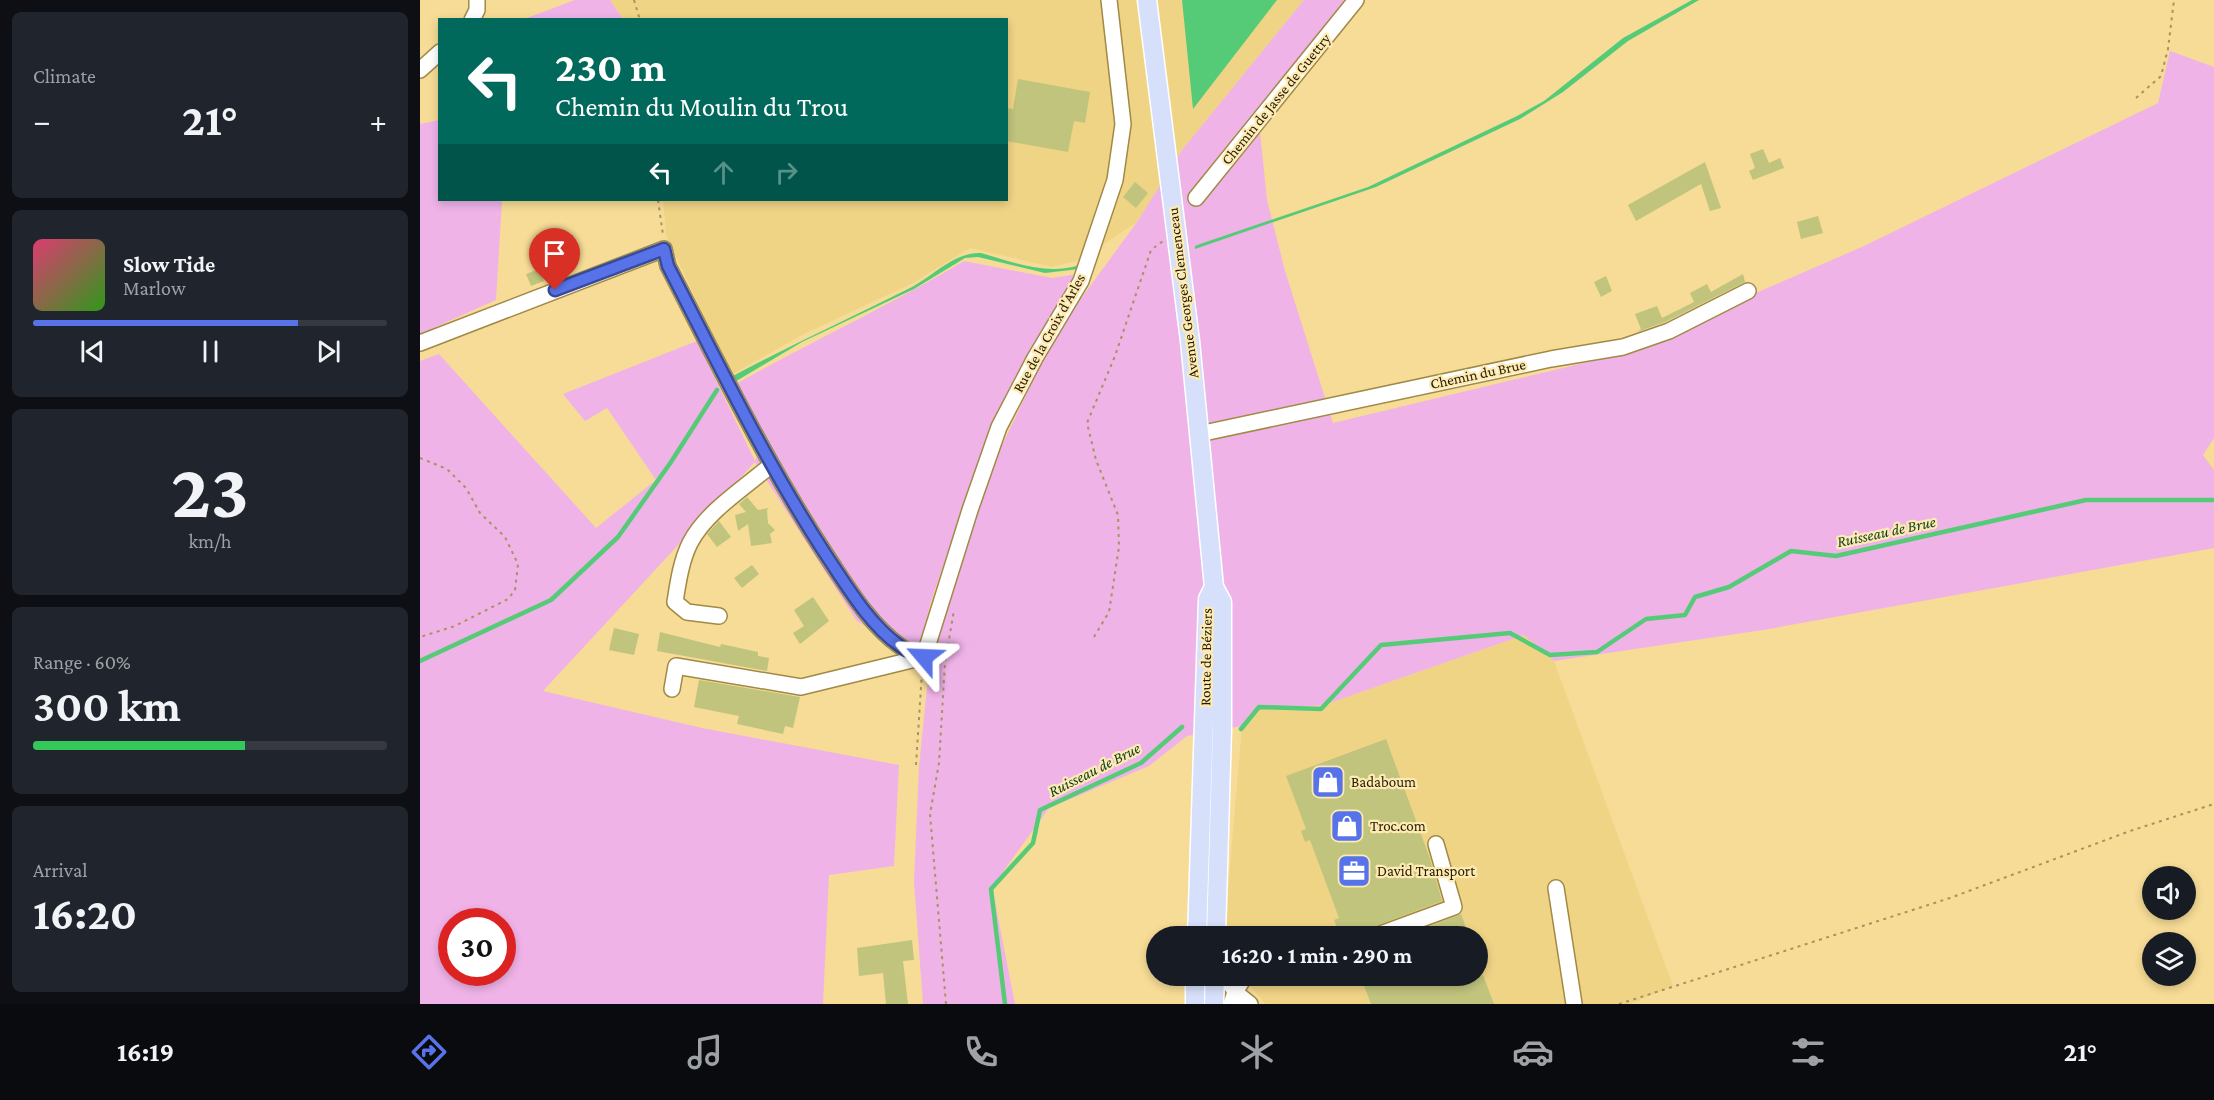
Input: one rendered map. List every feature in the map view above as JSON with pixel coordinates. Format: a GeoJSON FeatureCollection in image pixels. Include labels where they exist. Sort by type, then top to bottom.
{"type":"FeatureCollection","features":[{"type":"Feature","properties":{"kind":"main road","name":"Avenue Georges Clemenceau"},"geometry":{"type":"LineString","coordinates":[[1148,5],[1177,237],[1214,587]]}},
{"type":"Feature","properties":{"kind":"main road","name":"Route de Béziers"},"geometry":{"type":"LineString","coordinates":[[1197,926],[1208,599],[1214,587]]}},
{"type":"Feature","properties":{"kind":"main road","name":"Route de Béziers"},"geometry":{"type":"LineString","coordinates":[[1214,587],[1222,602],[1222,729],[1216,926]]}},
{"type":"Feature","properties":{"kind":"street"},"geometry":{"type":"LineString","coordinates":[[472,18],[477,0]]}},
{"type":"Feature","properties":{"kind":"street","name":"Rue de la Croix d'Arles"},"geometry":{"type":"LineString","coordinates":[[924,657],[999,427],[1035,358],[1080,281],[1115,180],[1123,124],[1109,0]]}},
{"type":"Feature","properties":{"kind":"street","name":"Chemin de Jasse de Guettry"},"geometry":{"type":"LineString","coordinates":[[1196,198],[1356,0]]}},
{"type":"Feature","properties":{"kind":"street"},"geometry":{"type":"LineString","coordinates":[[420,70],[438,54]]}},
{"type":"Feature","properties":{"kind":"street"},"geometry":{"type":"LineString","coordinates":[[420,343],[664,249],[668,266],[770,466],[810,529],[870,618],[899,646],[924,657]]}},
{"type":"Feature","properties":{"kind":"street","name":"Chemin du Brue"},"geometry":{"type":"LineString","coordinates":[[1199,434],[1551,359],[1623,347],[1669,331],[1748,291]]}},
{"type":"Feature","properties":{"kind":"street"},"geometry":{"type":"LineString","coordinates":[[719,616],[687,612],[675,602],[680,576],[691,543],[710,517],[770,466]]}},
{"type":"Feature","properties":{"kind":"street"},"geometry":{"type":"LineString","coordinates":[[672,689],[676,666],[801,687],[924,657]]}},
{"type":"Feature","properties":{"kind":"street"},"geometry":{"type":"LineString","coordinates":[[1402,926],[1454,907],[1436,844]]}},
{"type":"Feature","properties":{"kind":"street"},"geometry":{"type":"LineString","coordinates":[[1556,888],[1574,1004]]}},
{"type":"Feature","properties":{"kind":"street"},"geometry":{"type":"LineString","coordinates":[[1223,1000],[1236,986]]}},
{"type":"Feature","properties":{"kind":"street"},"geometry":{"type":"LineString","coordinates":[[1194,999],[1250,1004]]}},
{"type":"Feature","properties":{"kind":"path"},"geometry":{"type":"LineString","coordinates":[[634,0],[639,18]]}},
{"type":"Feature","properties":{"kind":"path"},"geometry":{"type":"LineString","coordinates":[[2136,98],[2161,76],[2168,49],[2174,0]]}},
{"type":"Feature","properties":{"kind":"path"},"geometry":{"type":"LineString","coordinates":[[658,201],[664,249]]}},
{"type":"Feature","properties":{"kind":"path"},"geometry":{"type":"LineString","coordinates":[[1094,636],[1110,612],[1119,547],[1118,515],[1096,460],[1088,423],[1115,356],[1151,250],[1160,243],[1177,237]]}},
{"type":"Feature","properties":{"kind":"path"},"geometry":{"type":"LineString","coordinates":[[420,458],[447,470],[466,488],[480,513],[506,537],[518,564],[515,590],[508,599],[455,626],[420,637]]}},
{"type":"Feature","properties":{"kind":"path"},"geometry":{"type":"LineString","coordinates":[[943,596],[956,613],[945,663],[939,763],[930,814],[946,1004]]}},
{"type":"Feature","properties":{"kind":"path"},"geometry":{"type":"LineString","coordinates":[[916,765],[924,657]]}},
{"type":"Feature","properties":{"kind":"path"},"geometry":{"type":"LineString","coordinates":[[1619,1004],[1950,898],[2130,831],[2214,804]]}},
{"type":"Feature","properties":{"kind":"shaded area"},"geometry":{"type":"Polygon","coordinates":[[[575,0],[610,0],[622,18],[527,18],[575,0]]]}},
{"type":"Feature","properties":{"kind":"shaded area"},"geometry":{"type":"Polygon","coordinates":[[[610,0],[1304,0],[1182,150],[1137,222],[1080,260],[1052,267],[970,248],[913,283],[802,335],[731,375],[666,235],[663,201],[1008,201],[1008,18],[622,18],[610,0]]]}},
{"type":"Feature","properties":{"kind":"shaded area"},"geometry":{"type":"Polygon","coordinates":[[[1182,0],[1277,0],[1193,109],[1182,0]]]}},
{"type":"Feature","properties":{"kind":"shaded area"},"geometry":{"type":"Polygon","coordinates":[[[1304,0],[1349,0],[1258,113],[1267,200],[1285,271],[1333,423],[1609,357],[1864,246],[2158,103],[2170,51],[2214,67],[2214,438],[2203,455],[2214,470],[2214,548],[1763,630],[1554,661],[1524,635],[1324,705],[1254,710],[1242,726],[1187,736],[1149,766],[1049,808],[992,887],[1015,1004],[923,1004],[914,882],[919,766],[929,669],[967,539],[994,462],[1045,355],[1069,315],[1137,222],[1182,150],[1304,0]]]}},
{"type":"Feature","properties":{"kind":"shaded area"},"geometry":{"type":"Polygon","coordinates":[[[1692,0],[1699,0],[1628,41],[1563,92],[1520,119],[1376,187],[1195,249],[1195,246],[1200,244],[1368,187],[1517,116],[1544,101],[1623,38],[1692,0]]]}},
{"type":"Feature","properties":{"kind":"shaded area"},"geometry":{"type":"Polygon","coordinates":[[[438,120],[438,201],[502,201],[496,300],[420,334],[420,124],[438,120]]]}},
{"type":"Feature","properties":{"kind":"shaded area"},"geometry":{"type":"Polygon","coordinates":[[[981,253],[1017,264],[1042,268],[1055,269],[1080,265],[1079,269],[1045,273],[978,257],[965,258],[914,289],[802,342],[733,383],[731,377],[912,287],[954,260],[962,256],[981,253]]]}},
{"type":"Feature","properties":{"kind":"shaded area"},"geometry":{"type":"Polygon","coordinates":[[[964,261],[1052,278],[1078,274],[1032,350],[991,427],[931,601],[916,662],[856,620],[755,462],[543,691],[702,728],[899,765],[894,866],[829,875],[823,1004],[420,1004],[420,361],[439,354],[596,528],[656,480],[607,408],[585,421],[563,394],[697,341],[755,461],[764,441],[734,385],[964,261]]]}},
{"type":"Feature","properties":{"kind":"shaded area"},"geometry":{"type":"Polygon","coordinates":[[[1524,635],[1554,661],[1673,986],[1630,1004],[1265,1004],[1251,986],[1488,986],[1488,926],[1225,926],[1242,726],[1254,710],[1324,705],[1524,635]]]}},
{"type":"Feature","properties":{"kind":"building"},"geometry":{"type":"Polygon","coordinates":[[[1018,79],[1090,92],[1085,123],[1074,121],[1068,152],[1008,141],[1008,108],[1013,109],[1018,79]]]}},
{"type":"Feature","properties":{"kind":"building"},"geometry":{"type":"Polygon","coordinates":[[[1763,149],[1769,163],[1780,158],[1784,168],[1753,180],[1749,171],[1755,168],[1750,154],[1763,149]]]}},
{"type":"Feature","properties":{"kind":"building"},"geometry":{"type":"Polygon","coordinates":[[[1705,162],[1721,208],[1710,211],[1701,184],[1636,221],[1628,205],[1705,162]]]}},
{"type":"Feature","properties":{"kind":"building"},"geometry":{"type":"Polygon","coordinates":[[[1135,182],[1148,193],[1136,208],[1123,197],[1135,182]]]}},
{"type":"Feature","properties":{"kind":"building"},"geometry":{"type":"Polygon","coordinates":[[[1818,216],[1823,233],[1801,239],[1797,222],[1818,216]]]}},
{"type":"Feature","properties":{"kind":"building"},"geometry":{"type":"Polygon","coordinates":[[[539,269],[544,281],[531,286],[526,274],[539,269]]]}},
{"type":"Feature","properties":{"kind":"building"},"geometry":{"type":"Polygon","coordinates":[[[1743,274],[1745,282],[1665,322],[1637,332],[1641,329],[1635,314],[1657,306],[1662,318],[1694,302],[1690,293],[1707,284],[1711,292],[1743,274]]]}},
{"type":"Feature","properties":{"kind":"building"},"geometry":{"type":"Polygon","coordinates":[[[1606,276],[1612,291],[1601,297],[1594,282],[1606,276]]]}},
{"type":"Feature","properties":{"kind":"building"},"geometry":{"type":"Polygon","coordinates":[[[747,497],[758,510],[769,508],[767,510],[768,523],[775,530],[770,534],[772,543],[751,546],[748,524],[738,531],[735,515],[746,512],[739,504],[747,497]]]}},
{"type":"Feature","properties":{"kind":"building"},"geometry":{"type":"Polygon","coordinates":[[[719,521],[731,537],[717,547],[707,534],[719,521]]]}},
{"type":"Feature","properties":{"kind":"building"},"geometry":{"type":"Polygon","coordinates":[[[752,565],[759,574],[742,588],[734,578],[752,565]]]}},
{"type":"Feature","properties":{"kind":"building"},"geometry":{"type":"Polygon","coordinates":[[[813,597],[829,621],[800,644],[793,633],[804,626],[794,610],[813,597]]]}},
{"type":"Feature","properties":{"kind":"building"},"geometry":{"type":"Polygon","coordinates":[[[614,628],[639,634],[634,655],[609,650],[614,628]]]}},
{"type":"Feature","properties":{"kind":"building"},"geometry":{"type":"Polygon","coordinates":[[[660,632],[720,647],[721,644],[758,652],[758,656],[769,658],[767,671],[657,651],[660,632]]]}},
{"type":"Feature","properties":{"kind":"building"},"geometry":{"type":"Polygon","coordinates":[[[699,680],[800,697],[793,728],[785,726],[783,734],[737,724],[739,716],[694,707],[699,680]]]}},
{"type":"Feature","properties":{"kind":"building"},"geometry":{"type":"Polygon","coordinates":[[[1386,739],[1429,856],[1442,901],[1375,926],[1336,926],[1334,920],[1339,918],[1310,840],[1305,842],[1301,831],[1306,829],[1286,776],[1386,739]]]}},
{"type":"Feature","properties":{"kind":"building"},"geometry":{"type":"Polygon","coordinates":[[[1461,914],[1465,926],[1430,926],[1461,914]]]}},
{"type":"Feature","properties":{"kind":"building"},"geometry":{"type":"Polygon","coordinates":[[[912,940],[914,960],[903,961],[908,1004],[886,1004],[883,973],[859,976],[857,948],[912,940]]]}},
{"type":"Feature","properties":{"kind":"building"},"geometry":{"type":"Polygon","coordinates":[[[1364,986],[1487,986],[1494,1004],[1371,1004],[1364,986]]]}},
{"type":"Feature","properties":{"kind":"waterway"},"geometry":{"type":"LineString","coordinates":[[420,661],[551,600],[618,537],[671,462],[717,390]]}},
{"type":"Feature","properties":{"kind":"waterway","name":"Ruisseau de Brue"},"geometry":{"type":"LineString","coordinates":[[1241,729],[1259,707],[1321,709],[1381,645],[1510,633],[1550,655],[1597,652],[1646,619],[1685,615],[1695,597],[1729,587],[1791,551],[1836,556],[2086,500],[2214,500]]}},
{"type":"Feature","properties":{"kind":"waterway","name":"Ruisseau de Brue"},"geometry":{"type":"LineString","coordinates":[[1005,1004],[991,889],[1033,843],[1040,810],[1141,763],[1182,727]]}},
{"type":"Feature","properties":{"kind":"place","name":"Badaboum"},"geometry":{"type":"Point","coordinates":[1328,782]}},
{"type":"Feature","properties":{"kind":"place","name":"Troc.com"},"geometry":{"type":"Point","coordinates":[1347,826]}},
{"type":"Feature","properties":{"kind":"place","name":"David Transport"},"geometry":{"type":"Point","coordinates":[1354,871]}},
{"type":"Feature","properties":{"kind":"route"},"geometry":{"type":"LineString","coordinates":[[555,290],[664,249],[668,266],[739,407],[770,466],[810,529],[870,618],[899,646],[924,657]]}}]}
